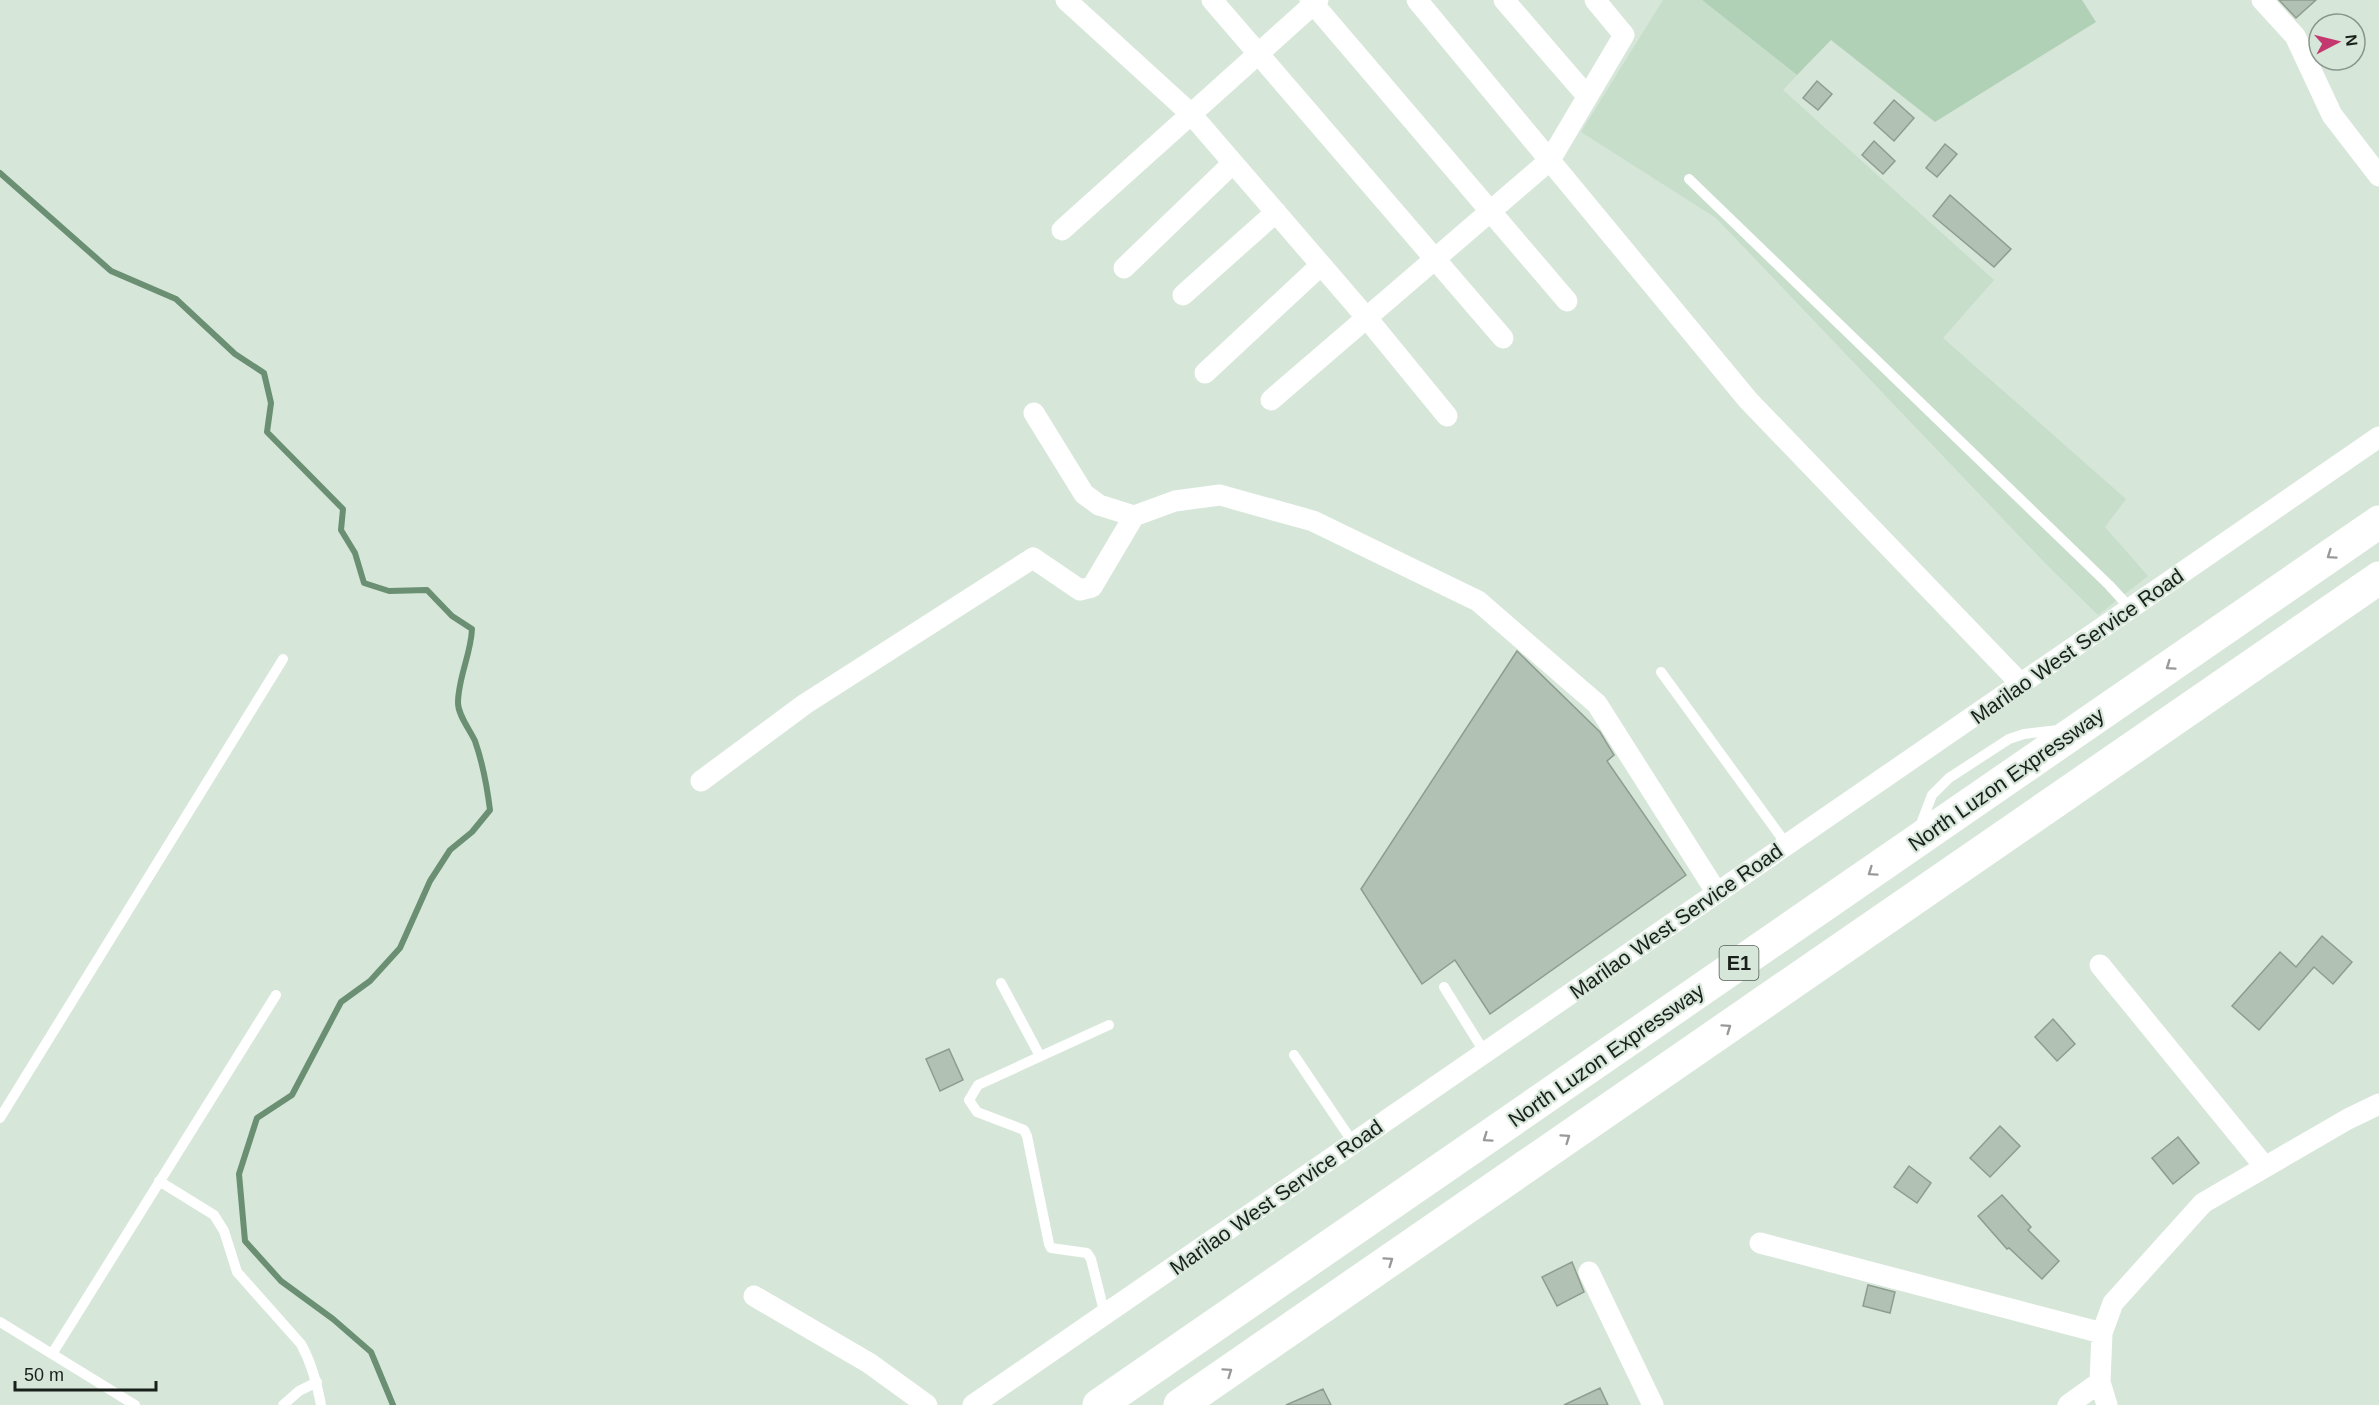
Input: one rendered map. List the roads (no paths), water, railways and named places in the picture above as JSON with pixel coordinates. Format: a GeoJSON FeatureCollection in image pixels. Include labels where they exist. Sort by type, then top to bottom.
{"type":"FeatureCollection","features":[{"type":"Feature","properties":{"kind":"highway","name":"North Luzon Expressway"},"geometry":{"type":"LineString","coordinates":[[1100,1405],[2379,522]]}},
{"type":"Feature","properties":{"kind":"highway","name":"E1"},"geometry":{"type":"LineString","coordinates":[[1180,1405],[2379,578]]}},
{"type":"Feature","properties":{"kind":"street"},"geometry":{"type":"LineString","coordinates":[[1066,0],[1191,114],[1366,317],[1447,416]]}},
{"type":"Feature","properties":{"kind":"street"},"geometry":{"type":"LineString","coordinates":[[1212,0],[1503,338]]}},
{"type":"Feature","properties":{"kind":"street"},"geometry":{"type":"LineString","coordinates":[[1417,0],[1748,400],[2021,684]]}},
{"type":"Feature","properties":{"kind":"street"},"geometry":{"type":"LineString","coordinates":[[1504,0],[1587,96]]}},
{"type":"Feature","properties":{"kind":"street"},"geometry":{"type":"LineString","coordinates":[[1271,400],[1550,160],[1624,35],[1595,0]]}},
{"type":"Feature","properties":{"kind":"street"},"geometry":{"type":"LineString","coordinates":[[2262,0],[2295,36],[2332,115],[2379,176]]}},
{"type":"Feature","properties":{"kind":"street"},"geometry":{"type":"LineString","coordinates":[[1062,230],[1314,1],[1568,301]]}},
{"type":"Feature","properties":{"kind":"street"},"geometry":{"type":"LineString","coordinates":[[1124,268],[1233,163]]}},
{"type":"Feature","properties":{"kind":"street"},"geometry":{"type":"LineString","coordinates":[[1183,295],[1276,212]]}},
{"type":"Feature","properties":{"kind":"street"},"geometry":{"type":"LineString","coordinates":[[1205,373],[1321,265]]}},
{"type":"Feature","properties":{"kind":"street"},"geometry":{"type":"LineString","coordinates":[[1034,413],[1084,494],[1100,505],[1134,516],[1175,501],[1221,495],[1313,521],[1478,601],[1598,704],[1717,893]]}},
{"type":"Feature","properties":{"kind":"street","name":"Marilao West Service Road"},"geometry":{"type":"LineString","coordinates":[[973,1405],[2379,437]]}},
{"type":"Feature","properties":{"kind":"street"},"geometry":{"type":"LineString","coordinates":[[701,781],[805,704],[1033,558],[1080,590],[1092,587],[1134,516]]}},
{"type":"Feature","properties":{"kind":"street"},"geometry":{"type":"LineString","coordinates":[[2100,965],[2265,1167]]}},
{"type":"Feature","properties":{"kind":"street"},"geometry":{"type":"LineString","coordinates":[[2107,1405],[2100,1382],[2102,1333],[2113,1303],[2203,1203],[2348,1119],[2379,1104]]}},
{"type":"Feature","properties":{"kind":"street"},"geometry":{"type":"LineString","coordinates":[[1760,1243],[2102,1333]]}},
{"type":"Feature","properties":{"kind":"street"},"geometry":{"type":"LineString","coordinates":[[1589,1272],[1653,1405]]}},
{"type":"Feature","properties":{"kind":"street"},"geometry":{"type":"LineString","coordinates":[[754,1296],[868,1363],[927,1405]]}},
{"type":"Feature","properties":{"kind":"street"},"geometry":{"type":"LineString","coordinates":[[2068,1405],[2100,1382]]}},
{"type":"Feature","properties":{"kind":"lane"},"geometry":{"type":"LineString","coordinates":[[1689,179],[2109,585],[2131,609]]}},
{"type":"Feature","properties":{"kind":"lane"},"geometry":{"type":"LineString","coordinates":[[0,1118],[283,659]]}},
{"type":"Feature","properties":{"kind":"lane"},"geometry":{"type":"LineString","coordinates":[[1661,672],[1787,845]]}},
{"type":"Feature","properties":{"kind":"lane"},"geometry":{"type":"LineString","coordinates":[[1001,983],[1040,1056]]}},
{"type":"Feature","properties":{"kind":"lane"},"geometry":{"type":"LineString","coordinates":[[1444,987],[1485,1053]]}},
{"type":"Feature","properties":{"kind":"lane"},"geometry":{"type":"LineString","coordinates":[[52,1354],[276,995]]}},
{"type":"Feature","properties":{"kind":"lane"},"geometry":{"type":"LineString","coordinates":[[1105,1315],[1091,1259],[1087,1253],[1052,1248],[1049,1244],[1024,1130],[977,1112],[969,1100],[978,1085],[1109,1025]]}},
{"type":"Feature","properties":{"kind":"lane"},"geometry":{"type":"LineString","coordinates":[[1294,1055],[1354,1144]]}},
{"type":"Feature","properties":{"kind":"lane"},"geometry":{"type":"LineString","coordinates":[[159,1181],[214,1215],[224,1232],[237,1272],[301,1344],[311,1363],[321,1405]]}},
{"type":"Feature","properties":{"kind":"lane"},"geometry":{"type":"LineString","coordinates":[[0,1322],[135,1405]]}},
{"type":"Feature","properties":{"kind":"lane"},"geometry":{"type":"LineString","coordinates":[[283,1405],[299,1391],[317,1383]]}},
{"type":"Feature","properties":{"kind":"waterway"},"geometry":{"type":"LineString","coordinates":[[0,173],[111,271],[176,299],[235,354],[264,373],[271,403],[267,432],[343,509],[341,530],[355,553],[364,583],[389,591],[427,590],[452,616],[472,629],[458,703],[478,750],[490,810],[472,832],[450,850],[430,881],[400,948],[370,981],[341,1002],[292,1095],[257,1118],[239,1174],[245,1241],[281,1281],[333,1319],[371,1352],[393,1405]]}}]}
